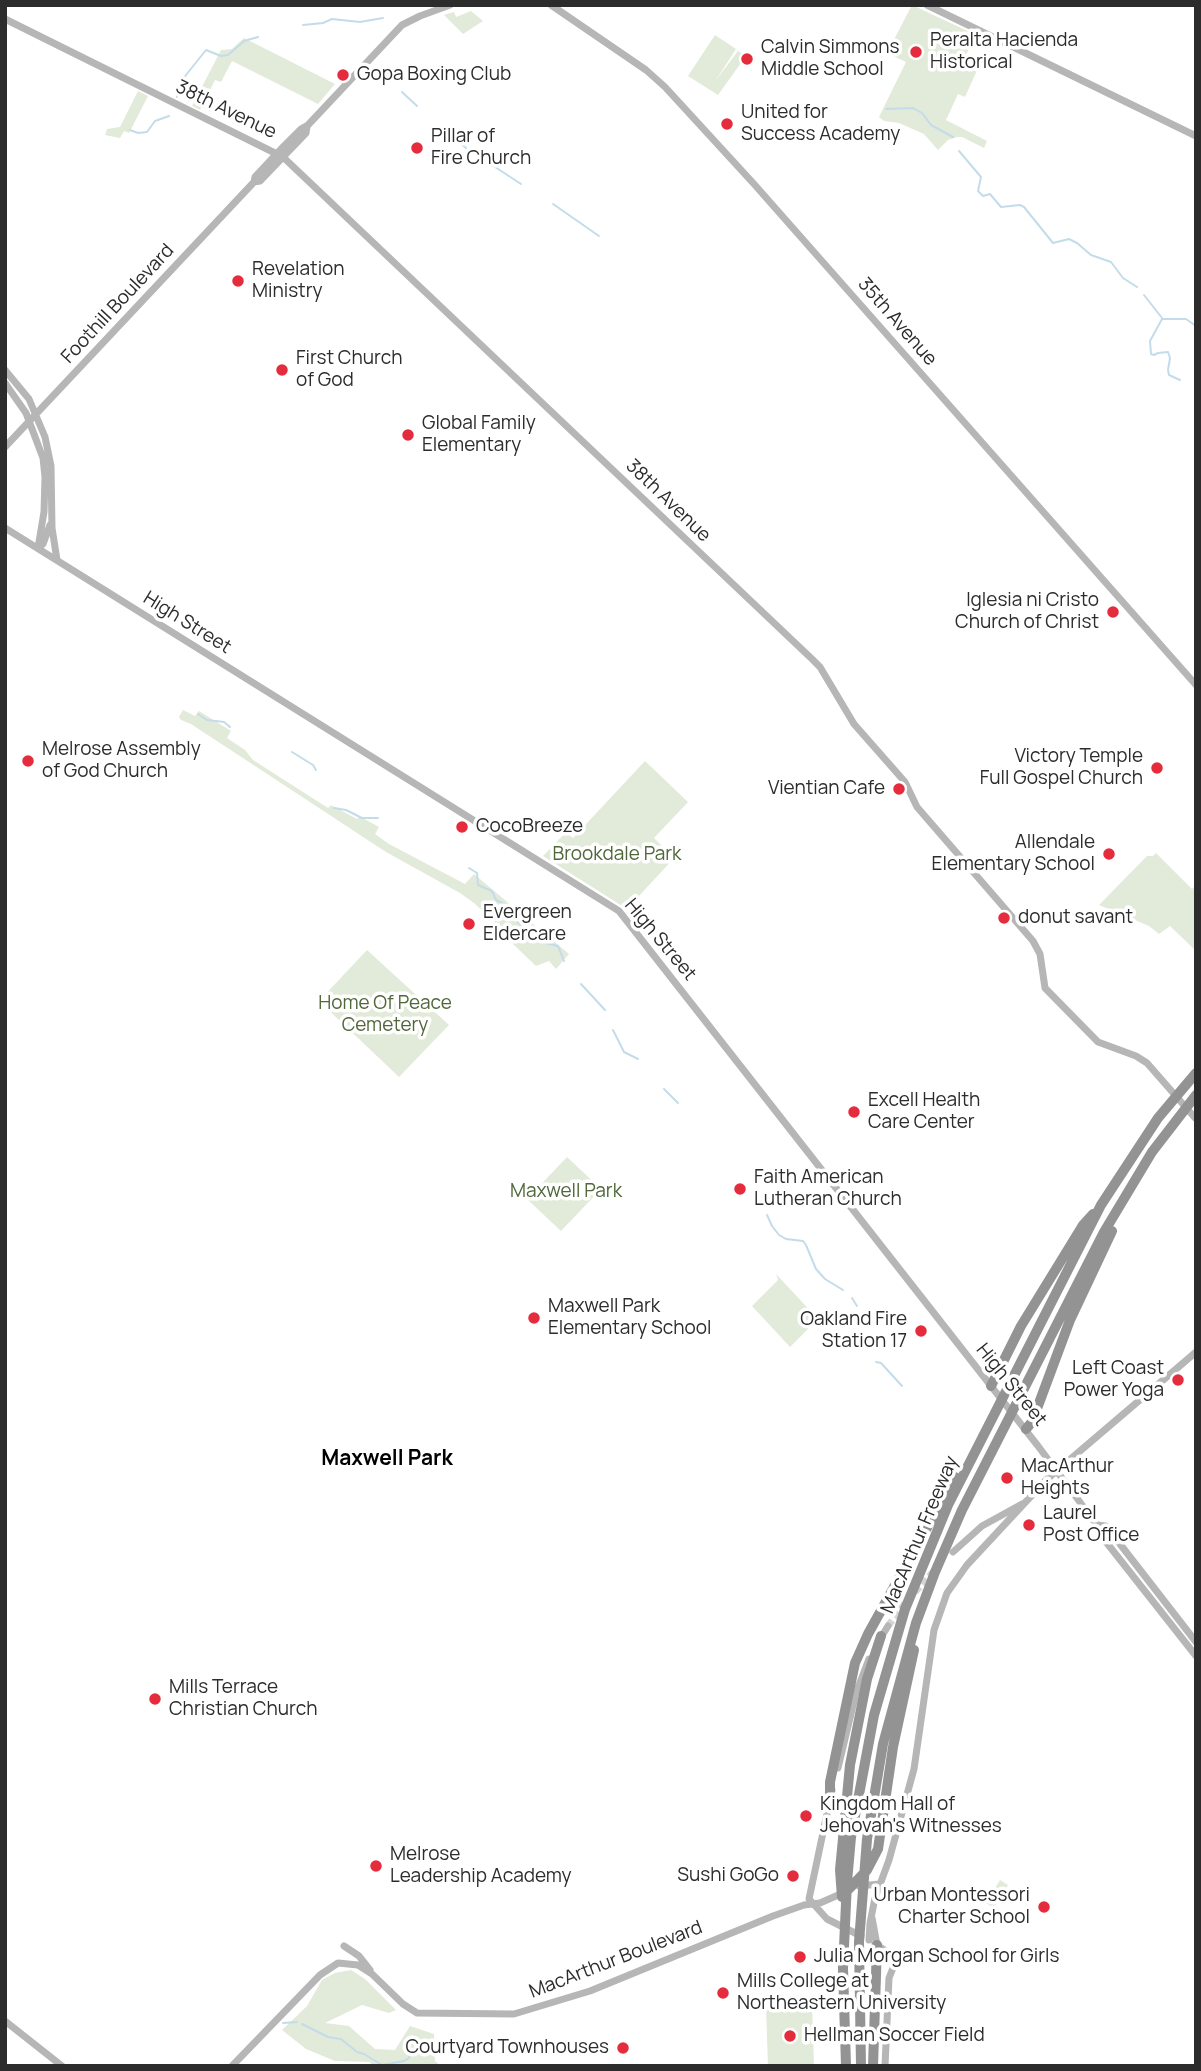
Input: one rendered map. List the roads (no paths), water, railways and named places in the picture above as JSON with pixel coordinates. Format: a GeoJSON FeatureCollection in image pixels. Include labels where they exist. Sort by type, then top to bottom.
{"type":"FeatureCollection","features":[{"type":"Feature","properties":{"kind":"highway","name":"MacArthur Freeway"},"geometry":{"type":"LineString","coordinates":[[844,1887],[863,1765],[889,1660],[905,1609],[932,1541],[1101,1206],[1146,1135],[1196,1073]]}},
{"type":"Feature","properties":{"kind":"highway","name":"MacArthur Freeway"},"geometry":{"type":"LineString","coordinates":[[861,2066],[868,1942],[864,1864],[873,1792],[908,1649],[926,1596],[962,1510],[1104,1232],[1135,1178],[1196,1095]]}},
{"type":"Feature","properties":{"kind":"highway"},"geometry":{"type":"LineString","coordinates":[[1026,1429],[1032,1422],[1070,1320],[1135,1178]]}},
{"type":"Feature","properties":{"kind":"highway"},"geometry":{"type":"LineString","coordinates":[[991,1386],[1021,1326],[1083,1225],[1101,1206]]}},
{"type":"Feature","properties":{"kind":"highway"},"geometry":{"type":"LineString","coordinates":[[830,1794],[846,1694],[860,1648],[946,1492],[996,1411]]}},
{"type":"Feature","properties":{"kind":"highway"},"geometry":{"type":"LineString","coordinates":[[844,1887],[862,1877],[872,1863],[881,1841],[897,1724],[926,1596]]}},
{"type":"Feature","properties":{"kind":"highway"},"geometry":{"type":"LineString","coordinates":[[846,2066],[844,1812],[853,1745],[867,1679],[881,1636]]}},
{"type":"Feature","properties":{"kind":"highway"},"geometry":{"type":"LineString","coordinates":[[868,1942],[873,2066]]}},
{"type":"Feature","properties":{"kind":"main road","name":"Foothill Boulevard"},"geometry":{"type":"LineString","coordinates":[[5,447],[254,182],[255,177],[281,155],[301,129],[307,127],[402,25],[450,5]]}},
{"type":"Feature","properties":{"kind":"main road","name":"35th Avenue"},"geometry":{"type":"LineString","coordinates":[[551,5],[659,81],[754,184],[1196,685]]}},
{"type":"Feature","properties":{"kind":"main road"},"geometry":{"type":"LineString","coordinates":[[927,5],[1196,136]]}},
{"type":"Feature","properties":{"kind":"main road","name":"38th Avenue"},"geometry":{"type":"LineString","coordinates":[[5,19],[281,155],[820,667],[854,724],[905,782],[917,807],[1033,941],[1040,954],[1045,988],[1098,1042],[1143,1059],[1196,1119]]}},
{"type":"Feature","properties":{"kind":"main road"},"geometry":{"type":"LineString","coordinates":[[5,370],[24,391],[46,437],[51,466],[51,512],[57,560]]}},
{"type":"Feature","properties":{"kind":"main road"},"geometry":{"type":"LineString","coordinates":[[5,383],[30,421],[41,449],[45,477],[43,520],[38,548]]}},
{"type":"Feature","properties":{"kind":"main road"},"geometry":{"type":"LineString","coordinates":[[38,548],[47,537],[51,512]]}},
{"type":"Feature","properties":{"kind":"main road","name":"High Street"},"geometry":{"type":"LineString","coordinates":[[5,528],[619,911],[1026,1429],[1097,1525],[1099,1533],[1196,1657]]}},
{"type":"Feature","properties":{"kind":"main road"},"geometry":{"type":"LineString","coordinates":[[868,1942],[880,1884],[914,1769],[929,1662],[940,1608],[956,1579],[1022,1504],[1196,1352]]}},
{"type":"Feature","properties":{"kind":"main road"},"geometry":{"type":"LineString","coordinates":[[953,1552],[975,1532],[1022,1504]]}},
{"type":"Feature","properties":{"kind":"main road","name":"High Street"},"geometry":{"type":"LineString","coordinates":[[1097,1525],[1106,1526],[1196,1642]]}},
{"type":"Feature","properties":{"kind":"main road"},"geometry":{"type":"LineString","coordinates":[[975,1532],[985,1531],[993,1538]]}},
{"type":"Feature","properties":{"kind":"main road"},"geometry":{"type":"LineString","coordinates":[[885,2066],[889,1978],[897,1958],[827,1919],[808,1896],[856,1693],[867,1664],[888,1626]]}},
{"type":"Feature","properties":{"kind":"main road","name":"MacArthur Boulevard"},"geometry":{"type":"LineString","coordinates":[[232,2066],[326,1969],[338,1964],[352,1963],[372,1974],[403,2004],[417,2013],[514,2014],[590,1991],[773,1916],[813,1904],[844,1887],[880,1884]]}},
{"type":"Feature","properties":{"kind":"main road"},"geometry":{"type":"LineString","coordinates":[[344,1946],[365,1962],[372,1974]]}},
{"type":"Feature","properties":{"kind":"main road"},"geometry":{"type":"LineString","coordinates":[[5,2021],[62,2066]]}},
{"type":"Feature","properties":{"kind":"waterway"},"geometry":{"type":"LineString","coordinates":[[731,5],[743,6]]}},
{"type":"Feature","properties":{"kind":"waterway"},"geometry":{"type":"LineString","coordinates":[[303,25],[332,19],[360,22],[383,18]]}},
{"type":"Feature","properties":{"kind":"waterway"},"geometry":{"type":"LineString","coordinates":[[177,97],[177,91],[186,75],[206,50],[221,56],[228,55],[244,41],[258,37]]}},
{"type":"Feature","properties":{"kind":"waterway"},"geometry":{"type":"LineString","coordinates":[[402,92],[417,106]]}},
{"type":"Feature","properties":{"kind":"waterway"},"geometry":{"type":"LineString","coordinates":[[886,109],[913,108],[922,113],[931,125],[953,137]]}},
{"type":"Feature","properties":{"kind":"waterway"},"geometry":{"type":"LineString","coordinates":[[130,130],[147,132],[155,121],[169,116]]}},
{"type":"Feature","properties":{"kind":"waterway"},"geometry":{"type":"LineString","coordinates":[[444,129],[466,148]]}},
{"type":"Feature","properties":{"kind":"waterway"},"geometry":{"type":"LineString","coordinates":[[959,151],[981,177],[978,191],[983,196],[990,194],[1001,207],[1024,207],[1053,243],[1069,239],[1077,243],[1091,255],[1111,262],[1123,278],[1137,287]]}},
{"type":"Feature","properties":{"kind":"waterway"},"geometry":{"type":"LineString","coordinates":[[492,165],[521,184]]}},
{"type":"Feature","properties":{"kind":"waterway"},"geometry":{"type":"LineString","coordinates":[[553,204],[599,236]]}},
{"type":"Feature","properties":{"kind":"waterway"},"geometry":{"type":"LineString","coordinates":[[1144,295],[1162,318]]}},
{"type":"Feature","properties":{"kind":"waterway"},"geometry":{"type":"LineString","coordinates":[[1162,319],[1150,341],[1151,354],[1168,352],[1169,375],[1180,380]]}},
{"type":"Feature","properties":{"kind":"waterway"},"geometry":{"type":"LineString","coordinates":[[1163,319],[1186,319],[1196,326]]}},
{"type":"Feature","properties":{"kind":"waterway"},"geometry":{"type":"LineString","coordinates":[[198,714],[207,720],[224,722],[230,727]]}},
{"type":"Feature","properties":{"kind":"waterway"},"geometry":{"type":"LineString","coordinates":[[292,752],[313,765],[316,770]]}},
{"type":"Feature","properties":{"kind":"waterway"},"geometry":{"type":"LineString","coordinates":[[334,808],[346,810],[362,818],[378,818]]}},
{"type":"Feature","properties":{"kind":"waterway"},"geometry":{"type":"LineString","coordinates":[[469,868],[477,873],[478,885],[492,891],[496,900],[504,904],[511,916],[531,937],[558,946],[564,961]]}},
{"type":"Feature","properties":{"kind":"waterway"},"geometry":{"type":"LineString","coordinates":[[581,984],[605,1010]]}},
{"type":"Feature","properties":{"kind":"waterway"},"geometry":{"type":"LineString","coordinates":[[613,1030],[624,1052],[638,1059]]}},
{"type":"Feature","properties":{"kind":"waterway"},"geometry":{"type":"LineString","coordinates":[[664,1089],[678,1103]]}},
{"type":"Feature","properties":{"kind":"waterway"},"geometry":{"type":"LineString","coordinates":[[767,1215],[779,1235],[786,1239],[803,1241],[816,1269],[825,1279],[843,1290]]}},
{"type":"Feature","properties":{"kind":"waterway"},"geometry":{"type":"LineString","coordinates":[[852,1298],[857,1306]]}},
{"type":"Feature","properties":{"kind":"waterway"},"geometry":{"type":"LineString","coordinates":[[876,1362],[881,1363],[902,1386]]}},
{"type":"Feature","properties":{"kind":"waterway"},"geometry":{"type":"LineString","coordinates":[[283,2023],[297,2022]]}},
{"type":"Feature","properties":{"kind":"waterway"},"geometry":{"type":"LineString","coordinates":[[302,2024],[328,2037],[341,2039],[357,2052],[382,2065],[404,2061],[409,2058],[411,2050],[432,2046]]}},
{"type":"Feature","properties":{"kind":"tunnel"},"geometry":{"type":"LineString","coordinates":[[915,1592],[933,1572]]}},
{"type":"Feature","properties":{"kind":"tunnel"},"geometry":{"type":"LineString","coordinates":[[888,1626],[905,1603]]}},
{"type":"Feature","properties":{"kind":"place","name":"Peralta Hacienda Historical"},"geometry":{"type":"Point","coordinates":[916,52]}},
{"type":"Feature","properties":{"kind":"place","name":"Calvin Simmons Middle School"},"geometry":{"type":"Point","coordinates":[747,59]}},
{"type":"Feature","properties":{"kind":"place","name":"Gopa Boxing Club"},"geometry":{"type":"Point","coordinates":[343,75]}},
{"type":"Feature","properties":{"kind":"place","name":"United for Success Academy"},"geometry":{"type":"Point","coordinates":[727,124]}},
{"type":"Feature","properties":{"kind":"place","name":"Pillar of Fire Church"},"geometry":{"type":"Point","coordinates":[417,148]}},
{"type":"Feature","properties":{"kind":"place","name":"Revelation Ministry"},"geometry":{"type":"Point","coordinates":[238,281]}},
{"type":"Feature","properties":{"kind":"place","name":"First Church of God"},"geometry":{"type":"Point","coordinates":[282,370]}},
{"type":"Feature","properties":{"kind":"place","name":"Global Family Elementary"},"geometry":{"type":"Point","coordinates":[408,435]}},
{"type":"Feature","properties":{"kind":"place","name":"Iglesia ni Cristo Church of Christ"},"geometry":{"type":"Point","coordinates":[1113,612]}},
{"type":"Feature","properties":{"kind":"place","name":"Melrose Assembly of God Church"},"geometry":{"type":"Point","coordinates":[28,761]}},
{"type":"Feature","properties":{"kind":"place","name":"Victory Temple Full Gospel Church"},"geometry":{"type":"Point","coordinates":[1157,768]}},
{"type":"Feature","properties":{"kind":"place","name":"Vientian Cafe"},"geometry":{"type":"Point","coordinates":[899,789]}},
{"type":"Feature","properties":{"kind":"place","name":"CocoBreeze"},"geometry":{"type":"Point","coordinates":[462,827]}},
{"type":"Feature","properties":{"kind":"place","name":"Allendale Elementary School"},"geometry":{"type":"Point","coordinates":[1109,854]}},
{"type":"Feature","properties":{"kind":"place","name":"donut savant"},"geometry":{"type":"Point","coordinates":[1004,918]}},
{"type":"Feature","properties":{"kind":"place","name":"Evergreen Eldercare"},"geometry":{"type":"Point","coordinates":[469,924]}},
{"type":"Feature","properties":{"kind":"place","name":"Excell Health Care Center"},"geometry":{"type":"Point","coordinates":[854,1112]}},
{"type":"Feature","properties":{"kind":"place","name":"Faith American Lutheran Church"},"geometry":{"type":"Point","coordinates":[740,1189]}},
{"type":"Feature","properties":{"kind":"place","name":"Maxwell Park Elementary School"},"geometry":{"type":"Point","coordinates":[534,1318]}},
{"type":"Feature","properties":{"kind":"place","name":"Oakland Fire Station 17"},"geometry":{"type":"Point","coordinates":[921,1331]}},
{"type":"Feature","properties":{"kind":"place","name":"Left Coast Power Yoga"},"geometry":{"type":"Point","coordinates":[1178,1380]}},
{"type":"Feature","properties":{"kind":"place","name":"MacArthur Heights"},"geometry":{"type":"Point","coordinates":[1007,1478]}},
{"type":"Feature","properties":{"kind":"place","name":"Laurel Post Office"},"geometry":{"type":"Point","coordinates":[1029,1525]}},
{"type":"Feature","properties":{"kind":"place","name":"Mills Terrace Christian Church"},"geometry":{"type":"Point","coordinates":[155,1699]}},
{"type":"Feature","properties":{"kind":"place","name":"Kingdom Hall of Jehovah's Witnesses"},"geometry":{"type":"Point","coordinates":[806,1816]}},
{"type":"Feature","properties":{"kind":"place","name":"Melrose Leadership Academy"},"geometry":{"type":"Point","coordinates":[376,1866]}},
{"type":"Feature","properties":{"kind":"place","name":"Sushi GoGo"},"geometry":{"type":"Point","coordinates":[793,1876]}},
{"type":"Feature","properties":{"kind":"place","name":"Urban Montessori Charter School"},"geometry":{"type":"Point","coordinates":[1044,1907]}},
{"type":"Feature","properties":{"kind":"place","name":"Julia Morgan School for Girls"},"geometry":{"type":"Point","coordinates":[800,1957]}},
{"type":"Feature","properties":{"kind":"place","name":"Mills College at Northeastern University"},"geometry":{"type":"Point","coordinates":[723,1993]}},
{"type":"Feature","properties":{"kind":"place","name":"Hellman Soccer Field"},"geometry":{"type":"Point","coordinates":[790,2036]}},
{"type":"Feature","properties":{"kind":"place","name":"Courtyard Townhouses"},"geometry":{"type":"Point","coordinates":[623,2048]}},
{"type":"Feature","properties":{"kind":"district","name":"Maxwell Park"},"geometry":{"type":"Point","coordinates":[387,1459]}},
{"type":"Feature","properties":{"kind":"park label","name":"Brookdale Park"},"geometry":{"type":"Point","coordinates":[617,855]}},
{"type":"Feature","properties":{"kind":"park label","name":"Home Of Peace Cemetery"},"geometry":{"type":"Point","coordinates":[385,1015]}}]}
